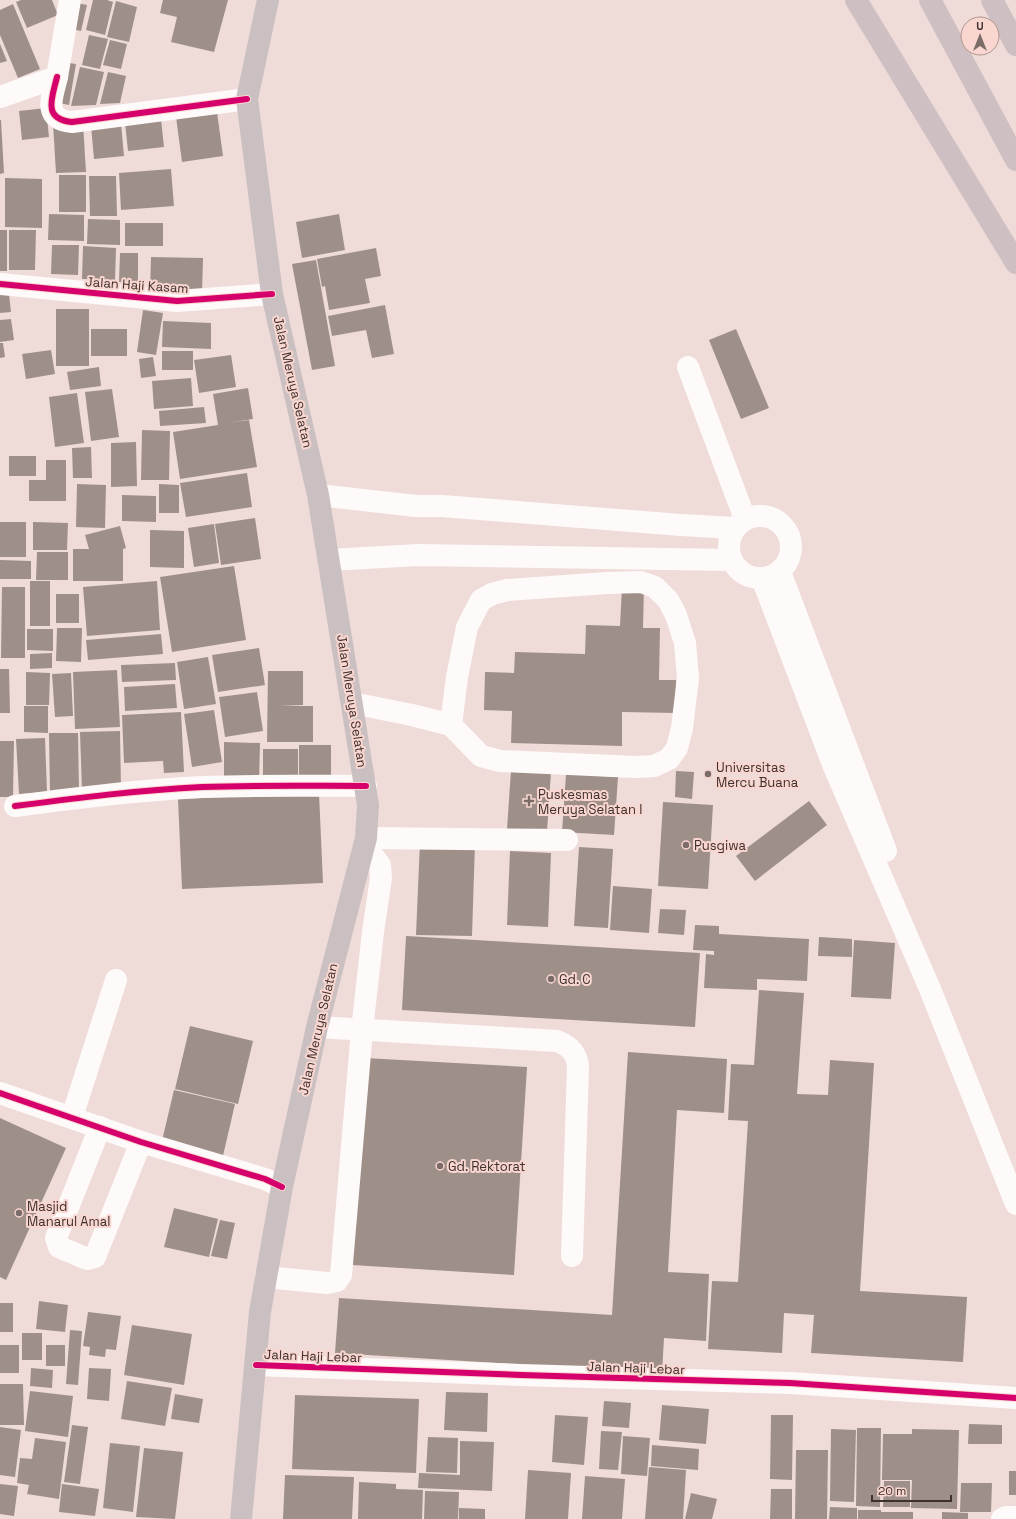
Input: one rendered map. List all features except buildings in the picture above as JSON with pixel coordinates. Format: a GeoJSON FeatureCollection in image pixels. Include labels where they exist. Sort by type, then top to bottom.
{"type":"FeatureCollection","features":[{"type":"Feature","properties":{"kind":"highway"},"geometry":{"type":"LineString","coordinates":[[856,0],[1016,264]]}},
{"type":"Feature","properties":{"kind":"highway"},"geometry":{"type":"LineString","coordinates":[[930,0],[1016,160]]}},
{"type":"Feature","properties":{"kind":"highway"},"geometry":{"type":"LineString","coordinates":[[992,0],[1016,45]]}},
{"type":"Feature","properties":{"kind":"main road","name":"Jalan Meruya Selatan"},"geometry":{"type":"LineString","coordinates":[[241,1519],[260,1312],[282,1187],[317,1026],[365,844],[368,805],[318,495],[272,294],[247,99],[268,0]]}},
{"type":"Feature","properties":{"kind":"street"},"geometry":{"type":"LineString","coordinates":[[70,0],[51,104],[52,112],[56,118],[63,121],[72,122],[247,99]]}},
{"type":"Feature","properties":{"kind":"street"},"geometry":{"type":"LineString","coordinates":[[0,97],[57,77]]}},
{"type":"Feature","properties":{"kind":"street","name":"Jalan Haji Kasam"},"geometry":{"type":"LineString","coordinates":[[0,284],[177,301],[272,294]]}},
{"type":"Feature","properties":{"kind":"street"},"geometry":{"type":"LineString","coordinates":[[688,367],[740,523]]}},
{"type":"Feature","properties":{"kind":"street"},"geometry":{"type":"LineString","coordinates":[[318,495],[416,506],[442,506],[681,525],[740,523],[758,515],[771,517],[783,524],[790,535],[792,549],[788,562],[771,575],[749,576],[739,570],[731,560],[729,543],[730,535],[740,523]]}},
{"type":"Feature","properties":{"kind":"street"},"geometry":{"type":"LineString","coordinates":[[329,560],[419,554],[731,560]]}},
{"type":"Feature","properties":{"kind":"street"},"geometry":{"type":"LineString","coordinates":[[771,575],[874,821],[1016,1169]]}},
{"type":"Feature","properties":{"kind":"street"},"geometry":{"type":"LineString","coordinates":[[771,575],[834,767],[930,989],[1016,1204]]}},
{"type":"Feature","properties":{"kind":"street"},"geometry":{"type":"LineString","coordinates":[[352,703],[412,715],[451,725],[481,756],[500,761],[635,767],[654,766],[669,759],[677,748],[682,728],[688,678],[685,643],[676,615],[668,600],[655,587],[641,582],[508,590],[492,594],[481,600],[467,627],[457,677],[451,725]]}},
{"type":"Feature","properties":{"kind":"street"},"geometry":{"type":"LineString","coordinates":[[15,806],[201,787],[276,785],[366,786]]}},
{"type":"Feature","properties":{"kind":"street"},"geometry":{"type":"LineString","coordinates":[[365,844],[567,840]]}},
{"type":"Feature","properties":{"kind":"street"},"geometry":{"type":"LineString","coordinates":[[266,1277],[327,1283],[337,1282],[341,1275],[362,1030],[373,932],[381,878],[380,865],[365,844]]}},
{"type":"Feature","properties":{"kind":"street"},"geometry":{"type":"LineString","coordinates":[[72,1118],[116,980]]}},
{"type":"Feature","properties":{"kind":"street"},"geometry":{"type":"LineString","coordinates":[[317,1026],[557,1041],[570,1047],[578,1058],[572,1256]]}},
{"type":"Feature","properties":{"kind":"street"},"geometry":{"type":"LineString","coordinates":[[0,1093],[141,1142],[264,1179],[282,1187]]}},
{"type":"Feature","properties":{"kind":"street"},"geometry":{"type":"LineString","coordinates":[[100,1128],[56,1238],[59,1247],[85,1258],[88,1259],[95,1257],[141,1142]]}},
{"type":"Feature","properties":{"kind":"street","name":"Jalan Haji Lebar"},"geometry":{"type":"LineString","coordinates":[[256,1365],[521,1376],[790,1383],[1016,1398]]}},
{"type":"Feature","properties":{"kind":"street"},"geometry":{"type":"LineString","coordinates":[[1002,1519],[1006,1517],[1016,1517]]}},
{"type":"Feature","properties":{"kind":"cycle path"},"geometry":{"type":"LineString","coordinates":[[57,77],[51,106],[56,117],[72,122],[247,99]]}},
{"type":"Feature","properties":{"kind":"cycle path"},"geometry":{"type":"LineString","coordinates":[[0,284],[177,301],[272,294]]}},
{"type":"Feature","properties":{"kind":"cycle path"},"geometry":{"type":"LineString","coordinates":[[15,806],[85,797],[178,788],[366,786]]}},
{"type":"Feature","properties":{"kind":"cycle path"},"geometry":{"type":"LineString","coordinates":[[0,1093],[141,1142],[265,1179],[282,1187]]}},
{"type":"Feature","properties":{"kind":"cycle path"},"geometry":{"type":"LineString","coordinates":[[256,1365],[790,1383],[1016,1398]]}},
{"type":"Feature","properties":{"kind":"place","name":"Universitas Mercu Buana"},"geometry":{"type":"Point","coordinates":[708,774]}},
{"type":"Feature","properties":{"kind":"place","name":"Puskesmas Meruya Selatan I"},"geometry":{"type":"Point","coordinates":[529,801]}},
{"type":"Feature","properties":{"kind":"place","name":"Pusgiwa"},"geometry":{"type":"Point","coordinates":[686,845]}},
{"type":"Feature","properties":{"kind":"place","name":"Gd. C"},"geometry":{"type":"Point","coordinates":[551,979]}},
{"type":"Feature","properties":{"kind":"place","name":"Gd. Rektorat"},"geometry":{"type":"Point","coordinates":[440,1166]}},
{"type":"Feature","properties":{"kind":"place","name":"Masjid Manarul Amal"},"geometry":{"type":"Point","coordinates":[19,1213]}}]}
